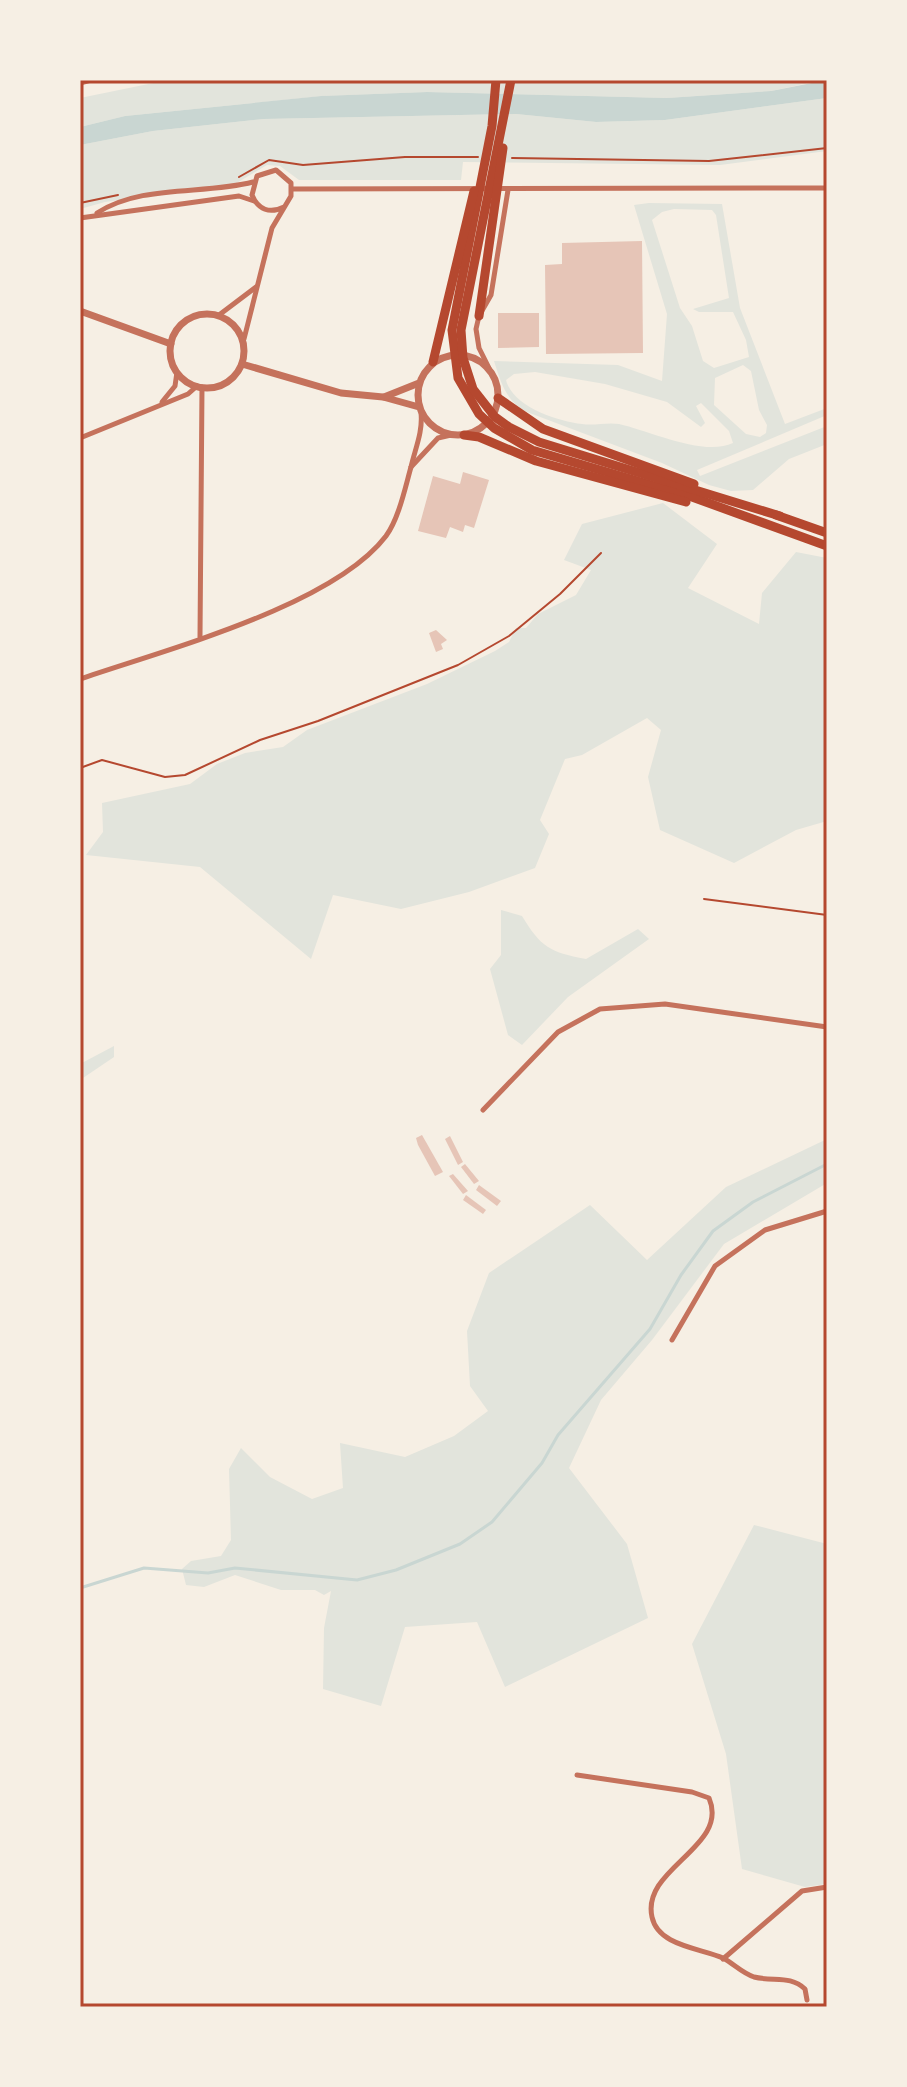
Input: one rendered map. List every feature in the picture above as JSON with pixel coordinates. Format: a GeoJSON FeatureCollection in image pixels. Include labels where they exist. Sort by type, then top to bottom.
{"type":"FeatureCollection","features":[{"type":"Feature","properties":{"kind":"highway"},"geometry":{"type":"LineString","coordinates":[[496,80],[481,212],[459,310],[454,360],[466,395],[479,414],[511,440],[780,516]]}},
{"type":"Feature","properties":{"kind":"highway"},"geometry":{"type":"LineString","coordinates":[[433,362],[481,212],[503,132],[511,80]]}},
{"type":"Feature","properties":{"kind":"highway"},"geometry":{"type":"LineString","coordinates":[[479,316],[481,212]]}},
{"type":"Feature","properties":{"kind":"highway"},"geometry":{"type":"LineString","coordinates":[[498,398],[508,408],[543,429],[827,533]]}},
{"type":"Feature","properties":{"kind":"highway"},"geometry":{"type":"LineString","coordinates":[[464,435],[479,437],[536,461],[642,492],[702,503]]}},
{"type":"Feature","properties":{"kind":"highway"},"geometry":{"type":"LineString","coordinates":[[590,463],[827,546]]}},
{"type":"Feature","properties":{"kind":"street"},"geometry":{"type":"LineString","coordinates":[[80,83],[91,80]]}},
{"type":"Feature","properties":{"kind":"street"},"geometry":{"type":"LineString","coordinates":[[80,218],[132,198],[230,188],[253,182],[262,172],[276,170],[287,177],[292,189],[272,228],[244,339],[242,364],[223,384],[200,387],[80,438]]}},
{"type":"Feature","properties":{"kind":"street"},"geometry":{"type":"LineString","coordinates":[[253,182],[254,201]]}},
{"type":"Feature","properties":{"kind":"street"},"geometry":{"type":"LineString","coordinates":[[292,189],[827,188]]}},
{"type":"Feature","properties":{"kind":"street"},"geometry":{"type":"LineString","coordinates":[[410,468],[438,438],[464,435],[490,419],[498,398],[479,348],[479,316],[491,295],[508,190]]}},
{"type":"Feature","properties":{"kind":"street"},"geometry":{"type":"LineString","coordinates":[[96,213],[239,196],[254,201],[265,210],[272,228]]}},
{"type":"Feature","properties":{"kind":"street"},"geometry":{"type":"LineString","coordinates":[[265,210],[284,207]]}},
{"type":"Feature","properties":{"kind":"street"},"geometry":{"type":"LineString","coordinates":[[219,315],[256,286]]}},
{"type":"Feature","properties":{"kind":"street"},"geometry":{"type":"LineString","coordinates":[[80,311],[171,344]]}},
{"type":"Feature","properties":{"kind":"street"},"geometry":{"type":"LineString","coordinates":[[200,387],[177,372],[172,362],[171,344],[179,326],[194,316],[219,315],[230,322],[244,339]]}},
{"type":"Feature","properties":{"kind":"street"},"geometry":{"type":"LineString","coordinates":[[383,397],[419,383],[433,362],[456,354],[479,360],[489,368]]}},
{"type":"Feature","properties":{"kind":"street"},"geometry":{"type":"LineString","coordinates":[[242,364],[341,393],[383,397],[420,410],[430,425],[451,435]]}},
{"type":"Feature","properties":{"kind":"street"},"geometry":{"type":"LineString","coordinates":[[161,403],[175,386],[177,372]]}},
{"type":"Feature","properties":{"kind":"street"},"geometry":{"type":"LineString","coordinates":[[80,679],[284,605],[360,565],[388,533],[410,468],[422,427],[419,383]]}},
{"type":"Feature","properties":{"kind":"street"},"geometry":{"type":"LineString","coordinates":[[200,387],[200,637]]}},
{"type":"Feature","properties":{"kind":"street"},"geometry":{"type":"LineString","coordinates":[[483,1110],[558,1032],[600,1009],[665,1004],[827,1027]]}},
{"type":"Feature","properties":{"kind":"street"},"geometry":{"type":"LineString","coordinates":[[672,1340],[715,1266],[765,1230],[827,1211]]}},
{"type":"Feature","properties":{"kind":"street"},"geometry":{"type":"LineString","coordinates":[[577,1775],[692,1792],[709,1798],[713,1819],[695,1847],[664,1879],[652,1902],[652,1917],[658,1930],[678,1944],[723,1959],[750,1976],[795,1979],[805,1989],[807,2000]]}},
{"type":"Feature","properties":{"kind":"street"},"geometry":{"type":"LineString","coordinates":[[723,1959],[802,1891],[827,1887]]}},
{"type":"Feature","properties":{"kind":"path"},"geometry":{"type":"LineString","coordinates":[[502,158],[709,161],[827,148]]}},
{"type":"Feature","properties":{"kind":"path"},"geometry":{"type":"LineString","coordinates":[[236,179],[269,160],[319,164],[405,157],[487,157]]}},
{"type":"Feature","properties":{"kind":"path"},"geometry":{"type":"LineString","coordinates":[[80,768],[102,760],[165,777],[185,775],[260,740],[318,721],[458,665],[509,636],[560,594],[601,553]]}},
{"type":"Feature","properties":{"kind":"path"},"geometry":{"type":"LineString","coordinates":[[704,899],[827,915]]}},
{"type":"Feature","properties":{"kind":"shaded area"},"geometry":{"type":"Polygon","coordinates":[[[168,80],[823,80],[771,91],[667,98],[427,92],[322,96],[125,116],[80,127],[80,98],[168,80]]]}},
{"type":"Feature","properties":{"kind":"shaded area"},"geometry":{"type":"Polygon","coordinates":[[[827,80],[827,98],[665,120],[596,122],[516,114],[264,119],[153,131],[80,145],[80,127],[125,116],[321,96],[427,92],[667,98],[771,91],[827,80]]]}},
{"type":"Feature","properties":{"kind":"shaded area"},"geometry":{"type":"Polygon","coordinates":[[[827,98],[827,151],[720,165],[463,162],[461,180],[299,180],[280,166],[267,165],[235,184],[105,202],[80,209],[80,145],[153,131],[264,119],[516,114],[596,122],[665,120],[827,98]]]}},
{"type":"Feature","properties":{"kind":"shaded area"},"geometry":{"type":"Polygon","coordinates":[[[722,204],[740,308],[785,424],[827,408],[827,415],[697,470],[700,476],[827,426],[827,444],[789,459],[753,490],[731,491],[709,485],[662,463],[527,412],[509,397],[502,384],[494,361],[618,365],[662,381],[667,314],[634,205],[722,204]],[[674,209],[662,212],[652,220],[680,308],[692,326],[703,361],[714,368],[749,357],[746,340],[733,312],[699,312],[693,309],[729,298],[716,215],[712,210],[674,209]],[[743,365],[715,378],[714,405],[746,434],[760,437],[766,433],[767,425],[759,410],[751,371],[743,365]],[[535,372],[514,374],[506,380],[517,398],[537,411],[561,420],[619,424],[692,445],[707,447],[733,443],[729,431],[701,403],[696,406],[705,423],[701,427],[667,402],[605,384],[535,372]]]}},
{"type":"Feature","properties":{"kind":"shaded area"},"geometry":{"type":"Polygon","coordinates":[[[663,503],[717,544],[688,588],[759,624],[762,593],[796,552],[827,558],[827,821],[796,830],[734,863],[660,830],[648,777],[661,730],[647,718],[582,755],[565,759],[540,820],[549,834],[535,868],[469,892],[401,909],[333,895],[311,959],[200,867],[86,855],[103,832],[102,803],[190,784],[217,764],[245,753],[283,747],[307,730],[427,684],[495,651],[509,642],[516,628],[526,628],[538,614],[576,595],[591,570],[564,560],[582,524],[663,503]]]}},
{"type":"Feature","properties":{"kind":"shaded area"},"geometry":{"type":"Polygon","coordinates":[[[501,910],[522,916],[547,946],[563,954],[586,959],[638,929],[649,939],[568,997],[522,1045],[508,1035],[490,969],[501,955],[501,910]]]}},
{"type":"Feature","properties":{"kind":"shaded area"},"geometry":{"type":"Polygon","coordinates":[[[114,1046],[114,1057],[80,1080],[80,1064],[114,1046]]]}},
{"type":"Feature","properties":{"kind":"shaded area"},"geometry":{"type":"Polygon","coordinates":[[[827,1139],[827,1183],[724,1244],[652,1340],[601,1400],[569,1468],[627,1544],[648,1618],[505,1687],[477,1622],[405,1627],[381,1706],[323,1689],[324,1628],[331,1591],[324,1595],[315,1590],[281,1590],[235,1575],[204,1587],[186,1585],[182,1569],[191,1561],[221,1556],[231,1540],[229,1469],[241,1448],[270,1477],[312,1499],[343,1488],[340,1443],[405,1457],[454,1436],[488,1411],[470,1386],[467,1331],[489,1273],[590,1205],[647,1260],[726,1187],[827,1139]]]}},
{"type":"Feature","properties":{"kind":"shaded area"},"geometry":{"type":"Polygon","coordinates":[[[754,1525],[827,1544],[827,1884],[805,1887],[742,1869],[726,1754],[692,1644],[754,1525]]]}},
{"type":"Feature","properties":{"kind":"building"},"geometry":{"type":"Polygon","coordinates":[[[642,241],[643,353],[546,354],[545,265],[562,264],[562,243],[642,241]]]}},
{"type":"Feature","properties":{"kind":"building"},"geometry":{"type":"Polygon","coordinates":[[[498,313],[539,313],[539,347],[498,348],[498,313]]]}},
{"type":"Feature","properties":{"kind":"building"},"geometry":{"type":"Polygon","coordinates":[[[463,472],[489,480],[474,528],[465,525],[463,532],[450,527],[446,538],[418,531],[433,476],[460,484],[463,472]]]}},
{"type":"Feature","properties":{"kind":"building"},"geometry":{"type":"Polygon","coordinates":[[[436,630],[447,640],[441,644],[443,649],[436,652],[429,633],[436,630]]]}},
{"type":"Feature","properties":{"kind":"building"},"geometry":{"type":"Polygon","coordinates":[[[422,1135],[443,1172],[435,1176],[418,1145],[416,1138],[422,1135]]]}},
{"type":"Feature","properties":{"kind":"building"},"geometry":{"type":"Polygon","coordinates":[[[450,1136],[463,1162],[458,1165],[445,1139],[450,1136]]]}},
{"type":"Feature","properties":{"kind":"building"},"geometry":{"type":"Polygon","coordinates":[[[465,1164],[479,1181],[474,1184],[461,1167],[465,1164]]]}},
{"type":"Feature","properties":{"kind":"building"},"geometry":{"type":"Polygon","coordinates":[[[453,1174],[468,1191],[463,1194],[449,1176],[453,1174]]]}},
{"type":"Feature","properties":{"kind":"building"},"geometry":{"type":"Polygon","coordinates":[[[479,1185],[501,1201],[497,1206],[476,1190],[479,1185]]]}},
{"type":"Feature","properties":{"kind":"building"},"geometry":{"type":"Polygon","coordinates":[[[466,1195],[486,1210],[483,1214],[463,1200],[466,1195]]]}},
{"type":"Feature","properties":{"kind":"waterway"},"geometry":{"type":"LineString","coordinates":[[80,1588],[144,1568],[208,1573],[235,1568],[357,1580],[396,1570],[460,1544],[492,1522],[542,1463],[558,1435],[650,1329],[681,1275],[713,1231],[753,1202],[827,1164]]}}]}
